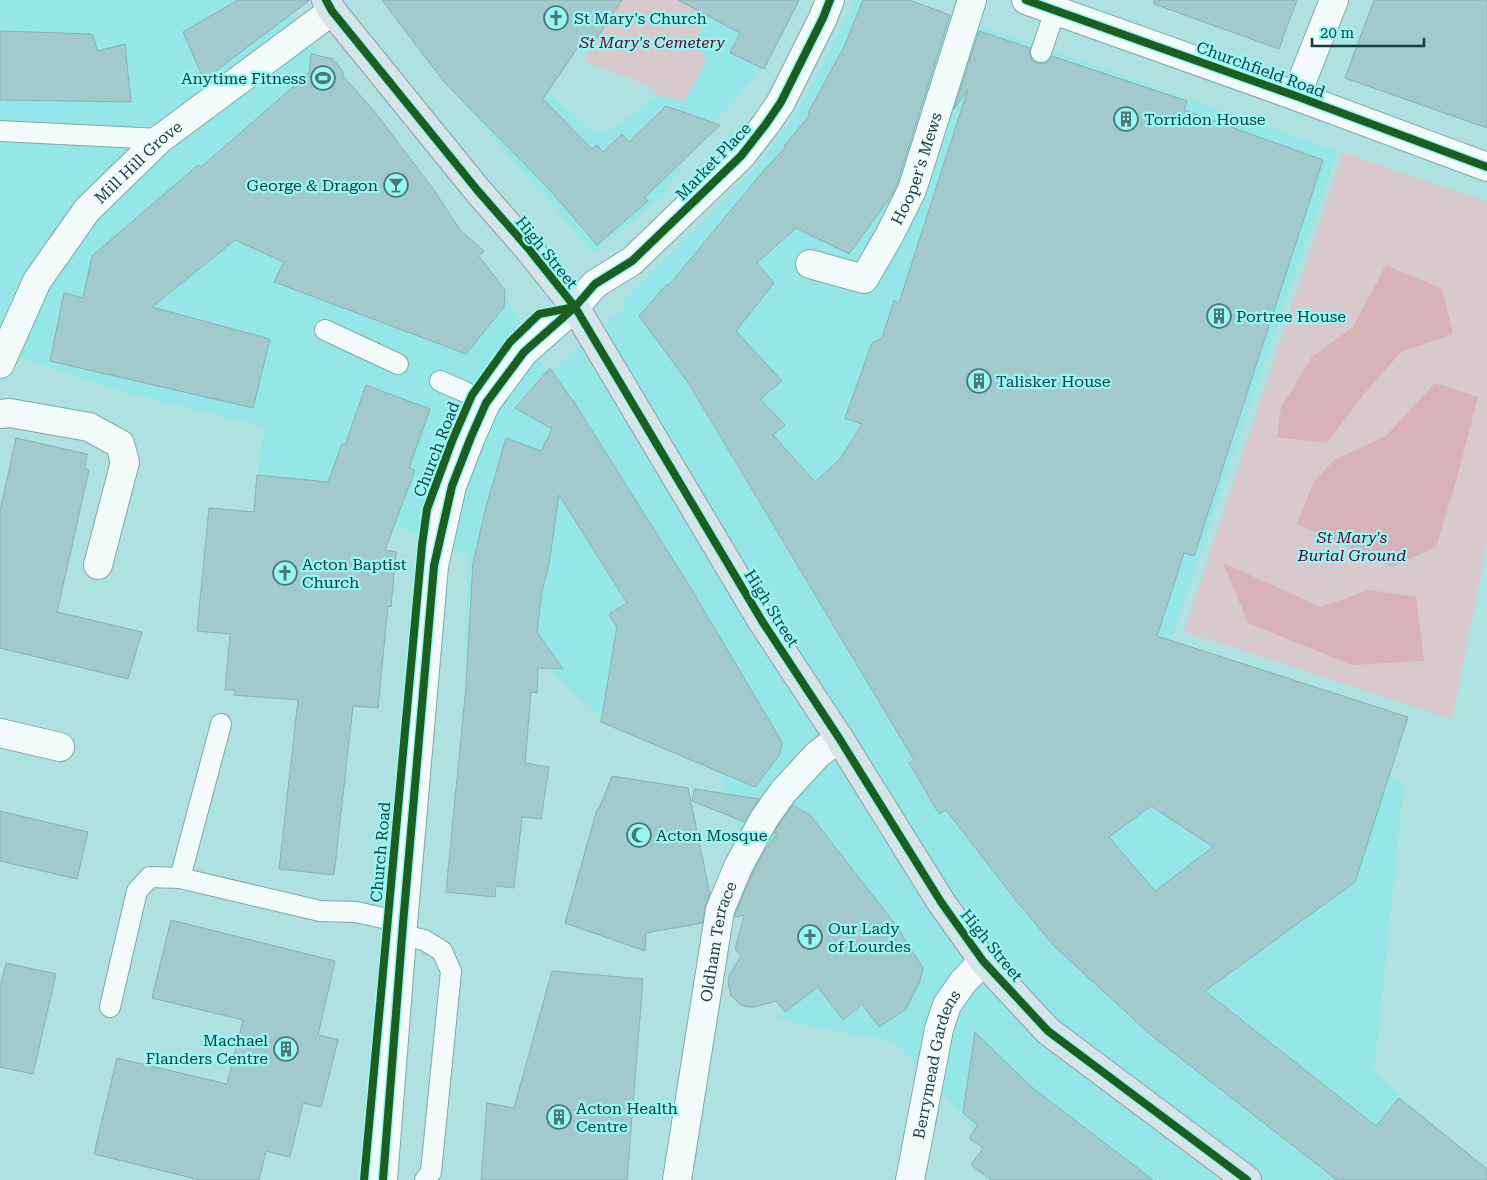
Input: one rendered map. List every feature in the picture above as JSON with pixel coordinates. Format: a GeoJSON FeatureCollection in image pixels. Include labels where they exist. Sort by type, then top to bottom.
{"type":"FeatureCollection","features":[{"type":"Feature","properties":{"kind":"main road","name":"High Street"},"geometry":{"type":"LineString","coordinates":[[329,6],[478,191],[528,248],[575,307],[762,621],[839,738],[941,902],[983,961],[1048,1031],[1247,1180]]}},
{"type":"Feature","properties":{"kind":"street","name":"Market Place"},"geometry":{"type":"LineString","coordinates":[[575,307],[595,284],[632,261],[741,156],[781,102],[830,0]]}},
{"type":"Feature","properties":{"kind":"street","name":"Hooper's Mews"},"geometry":{"type":"LineString","coordinates":[[810,264],[864,279],[889,236],[912,190],[972,0]]}},
{"type":"Feature","properties":{"kind":"street","name":"Churchfield Road"},"geometry":{"type":"LineString","coordinates":[[1026,0],[1296,96],[1487,167]]}},
{"type":"Feature","properties":{"kind":"street"},"geometry":{"type":"LineString","coordinates":[[1296,96],[1334,0]]}},
{"type":"Feature","properties":{"kind":"street","name":"Mill Hill Grove"},"geometry":{"type":"LineString","coordinates":[[0,364],[37,280],[87,210],[160,139],[329,6]]}},
{"type":"Feature","properties":{"kind":"street","name":"Church Road"},"geometry":{"type":"LineString","coordinates":[[384,1180],[402,929],[434,566],[452,486],[486,403],[524,352],[575,307]]}},
{"type":"Feature","properties":{"kind":"street"},"geometry":{"type":"LineString","coordinates":[[0,414],[10,413],[89,427],[120,444],[124,462],[98,565]]}},
{"type":"Feature","properties":{"kind":"street"},"geometry":{"type":"LineString","coordinates":[[0,733],[60,747]]}},
{"type":"Feature","properties":{"kind":"street","name":"Oldham Terrace"},"geometry":{"type":"LineString","coordinates":[[678,1180],[720,910],[738,867],[764,820],[783,792],[816,755],[839,738]]}},
{"type":"Feature","properties":{"kind":"street","name":"Berrymead Gardens"},"geometry":{"type":"LineString","coordinates":[[910,1180],[938,1028],[947,1005],[983,961]]}},
{"type":"Feature","properties":{"kind":"lane"},"geometry":{"type":"LineString","coordinates":[[1040,52],[1055,11]]}},
{"type":"Feature","properties":{"kind":"lane"},"geometry":{"type":"LineString","coordinates":[[0,131],[160,139]]}},
{"type":"Feature","properties":{"kind":"lane"},"geometry":{"type":"LineString","coordinates":[[325,330],[398,364]]}},
{"type":"Feature","properties":{"kind":"lane"},"geometry":{"type":"LineString","coordinates":[[440,381],[486,403]]}},
{"type":"Feature","properties":{"kind":"lane"},"geometry":{"type":"LineString","coordinates":[[180,878],[221,724]]}},
{"type":"Feature","properties":{"kind":"lane"},"geometry":{"type":"LineString","coordinates":[[110,1007],[138,891],[150,877],[180,878],[320,911],[356,912],[388,919],[442,951],[452,971],[431,1172],[425,1180]]}},
{"type":"Feature","properties":{"kind":"shaded area"},"geometry":{"type":"Polygon","coordinates":[[[0,0],[281,0],[376,134],[504,293],[548,374],[623,309],[625,299],[759,165],[799,109],[856,0],[909,0],[1337,151],[1170,642],[1304,744],[1404,783],[1374,1073],[1487,1171],[1487,1180],[1029,1180],[982,1138],[895,1042],[776,1019],[896,925],[838,850],[785,892],[755,875],[716,763],[605,721],[549,669],[465,660],[469,555],[396,526],[277,516],[280,477],[257,475],[265,427],[120,391],[0,351],[0,0]]]}},
{"type":"Feature","properties":{"kind":"shaded area"},"geometry":{"type":"Polygon","coordinates":[[[382,0],[450,0],[594,134],[617,126],[658,95],[685,100],[694,44],[709,16],[791,0],[757,75],[697,142],[660,200],[593,252],[422,56],[382,0]]]}},
{"type":"Feature","properties":{"kind":"green space","name":"St Mary's Cemetery"},"geometry":{"type":"Polygon","coordinates":[[[622,0],[717,0],[694,44],[707,59],[685,101],[658,95],[649,86],[584,61],[622,0]]]}},
{"type":"Feature","properties":{"kind":"green space","name":"St Mary's Burial Ground"},"geometry":{"type":"Polygon","coordinates":[[[1343,152],[1487,202],[1487,544],[1452,719],[1184,632],[1343,152]]]}},
{"type":"Feature","properties":{"kind":"green space"},"geometry":{"type":"Polygon","coordinates":[[[1386,265],[1442,289],[1453,334],[1401,352],[1364,394],[1327,443],[1277,437],[1281,407],[1312,357],[1353,327],[1386,265]]]}},
{"type":"Feature","properties":{"kind":"green space"},"geometry":{"type":"Polygon","coordinates":[[[1435,383],[1478,397],[1457,478],[1436,547],[1392,567],[1297,524],[1313,483],[1334,460],[1386,436],[1435,383]]]}},
{"type":"Feature","properties":{"kind":"green space"},"geometry":{"type":"Polygon","coordinates":[[[1223,563],[1321,607],[1369,590],[1416,597],[1424,661],[1352,665],[1248,623],[1223,563]]]}},
{"type":"Feature","properties":{"kind":"building"},"geometry":{"type":"Polygon","coordinates":[[[238,0],[310,0],[204,80],[183,32],[238,0]]]}},
{"type":"Feature","properties":{"kind":"building"},"geometry":{"type":"Polygon","coordinates":[[[382,0],[622,0],[593,44],[584,38],[543,99],[592,149],[597,145],[603,152],[622,134],[629,142],[666,106],[720,125],[645,197],[648,201],[597,245],[550,190],[445,83],[382,0]]]}},
{"type":"Feature","properties":{"kind":"building"},"geometry":{"type":"Polygon","coordinates":[[[678,0],[799,0],[764,69],[730,53],[740,33],[678,0]]]}},
{"type":"Feature","properties":{"kind":"building"},"geometry":{"type":"Polygon","coordinates":[[[863,0],[909,0],[950,15],[892,195],[849,254],[796,228],[757,263],[774,283],[736,331],[782,381],[760,399],[785,425],[773,435],[815,482],[840,459],[862,424],[845,418],[872,343],[882,338],[894,301],[899,303],[968,89],[954,109],[979,31],[1030,48],[1032,60],[1037,63],[1044,64],[1052,56],[1187,101],[1184,110],[1323,160],[1194,556],[1184,553],[1157,636],[1408,717],[1355,882],[1205,991],[1376,1126],[1399,1098],[1487,1169],[1487,1180],[1337,1180],[1152,1036],[1055,947],[1018,903],[946,810],[939,814],[909,763],[914,760],[689,384],[639,316],[667,284],[669,285],[765,169],[786,147],[784,146],[810,115],[808,113],[845,45],[863,0]],[[1151,806],[1109,837],[1155,891],[1213,847],[1151,806]]]}},
{"type":"Feature","properties":{"kind":"building"},"geometry":{"type":"Polygon","coordinates":[[[1154,0],[1297,0],[1279,49],[1154,4],[1154,0]]]}},
{"type":"Feature","properties":{"kind":"building"},"geometry":{"type":"Polygon","coordinates":[[[1374,0],[1487,0],[1487,128],[1345,78],[1374,0]]]}},
{"type":"Feature","properties":{"kind":"building"},"geometry":{"type":"Polygon","coordinates":[[[0,31],[92,34],[98,51],[125,44],[131,102],[0,100],[0,31]]]}},
{"type":"Feature","properties":{"kind":"building"},"geometry":{"type":"Polygon","coordinates":[[[311,54],[333,59],[343,72],[343,76],[375,112],[434,190],[460,230],[484,251],[479,256],[505,290],[504,307],[466,354],[274,282],[284,262],[235,240],[152,307],[270,339],[253,408],[50,361],[64,293],[83,298],[92,256],[198,165],[201,167],[309,73],[311,54]]]}},
{"type":"Feature","properties":{"kind":"building"},"geometry":{"type":"Polygon","coordinates":[[[550,368],[572,400],[574,400],[689,585],[782,742],[780,754],[755,787],[601,722],[617,627],[609,614],[627,603],[559,495],[549,564],[542,591],[537,632],[563,669],[538,668],[537,693],[531,692],[525,763],[549,767],[541,819],[522,817],[514,888],[496,886],[495,897],[446,892],[466,686],[473,563],[486,507],[506,438],[541,451],[552,429],[515,408],[550,368]]]}},
{"type":"Feature","properties":{"kind":"building"},"geometry":{"type":"Polygon","coordinates":[[[366,385],[430,409],[409,468],[415,470],[385,550],[396,552],[391,607],[388,606],[378,708],[353,706],[334,875],[279,869],[298,700],[234,695],[235,690],[225,690],[230,634],[197,631],[209,508],[254,512],[257,475],[328,482],[342,444],[345,445],[366,385]]]}},
{"type":"Feature","properties":{"kind":"building"},"geometry":{"type":"Polygon","coordinates":[[[16,438],[87,454],[85,468],[89,470],[57,612],[142,632],[128,679],[0,648],[0,511],[16,438]]]}},
{"type":"Feature","properties":{"kind":"building","name":"Acton Mosque"},"geometry":{"type":"Polygon","coordinates":[[[612,776],[688,788],[710,894],[702,923],[646,933],[645,951],[565,923],[597,809],[599,809],[612,776]]]}},
{"type":"Feature","properties":{"kind":"building"},"geometry":{"type":"Polygon","coordinates":[[[695,789],[759,799],[745,822],[692,801],[695,789]]]}},
{"type":"Feature","properties":{"kind":"building","name":"Our Lady of Lourdes"},"geometry":{"type":"Polygon","coordinates":[[[793,805],[810,815],[896,925],[923,968],[920,981],[906,1009],[879,1027],[862,1004],[843,1020],[818,987],[785,1012],[776,1001],[748,1007],[741,1005],[731,996],[728,982],[730,974],[741,956],[735,949],[744,915],[735,917],[735,914],[763,853],[777,834],[774,833],[777,827],[793,805]]]}},
{"type":"Feature","properties":{"kind":"building"},"geometry":{"type":"Polygon","coordinates":[[[0,811],[88,832],[77,879],[0,861],[0,811]]]}},
{"type":"Feature","properties":{"kind":"building","name":"Machael Flanders Centre"},"geometry":{"type":"Polygon","coordinates":[[[171,920],[335,961],[318,1035],[338,1040],[321,1107],[303,1103],[290,1157],[266,1151],[259,1180],[200,1180],[94,1154],[117,1058],[227,1084],[243,1020],[152,998],[171,920]]]}},
{"type":"Feature","properties":{"kind":"building"},"geometry":{"type":"Polygon","coordinates":[[[6,963],[56,974],[33,1074],[0,1067],[0,987],[6,963]]]}},
{"type":"Feature","properties":{"kind":"building","name":"Acton Health Centre"},"geometry":{"type":"Polygon","coordinates":[[[552,971],[643,979],[627,1180],[481,1180],[487,1103],[514,1108],[552,971]]]}},
{"type":"Feature","properties":{"kind":"building"},"geometry":{"type":"Polygon","coordinates":[[[975,1032],[1029,1085],[1153,1180],[991,1180],[971,1165],[983,1148],[969,1138],[978,1125],[963,1113],[975,1032]]]}},
{"type":"Feature","properties":{"kind":"cycle path"},"geometry":{"type":"LineString","coordinates":[[326,0],[332,11],[575,307],[762,621],[839,738],[941,902],[983,961],[1048,1031],[1247,1180]]}},
{"type":"Feature","properties":{"kind":"cycle path"},"geometry":{"type":"LineString","coordinates":[[383,1180],[434,566],[452,486],[486,403],[524,352],[575,307],[595,284],[632,261],[741,156],[766,124],[781,102],[830,0]]}},
{"type":"Feature","properties":{"kind":"cycle path"},"geometry":{"type":"LineString","coordinates":[[1026,0],[1296,96],[1487,167]]}},
{"type":"Feature","properties":{"kind":"cycle path"},"geometry":{"type":"LineString","coordinates":[[364,1180],[422,545],[427,509],[452,441],[472,395],[510,342],[539,314],[575,307]]}},
{"type":"Feature","properties":{"kind":"place","name":"St Mary's Church"},"geometry":{"type":"Point","coordinates":[556,18]}},
{"type":"Feature","properties":{"kind":"place","name":"Anytime Fitness"},"geometry":{"type":"Point","coordinates":[323,78]}},
{"type":"Feature","properties":{"kind":"place","name":"Torridon House"},"geometry":{"type":"Point","coordinates":[1126,119]}},
{"type":"Feature","properties":{"kind":"place","name":"George & Dragon"},"geometry":{"type":"Point","coordinates":[396,185]}},
{"type":"Feature","properties":{"kind":"place","name":"Portree House"},"geometry":{"type":"Point","coordinates":[1219,316]}},
{"type":"Feature","properties":{"kind":"place","name":"Talisker House"},"geometry":{"type":"Point","coordinates":[979,381]}},
{"type":"Feature","properties":{"kind":"place","name":"Acton Baptist Church"},"geometry":{"type":"Point","coordinates":[285,573]}},
{"type":"Feature","properties":{"kind":"place","name":"Acton Mosque"},"geometry":{"type":"Point","coordinates":[639,835]}},
{"type":"Feature","properties":{"kind":"place","name":"Our Lady of Lourdes"},"geometry":{"type":"Point","coordinates":[810,937]}},
{"type":"Feature","properties":{"kind":"place","name":"Machael Flanders Centre"},"geometry":{"type":"Point","coordinates":[286,1049]}},
{"type":"Feature","properties":{"kind":"place","name":"Acton Health Centre"},"geometry":{"type":"Point","coordinates":[559,1117]}}]}
